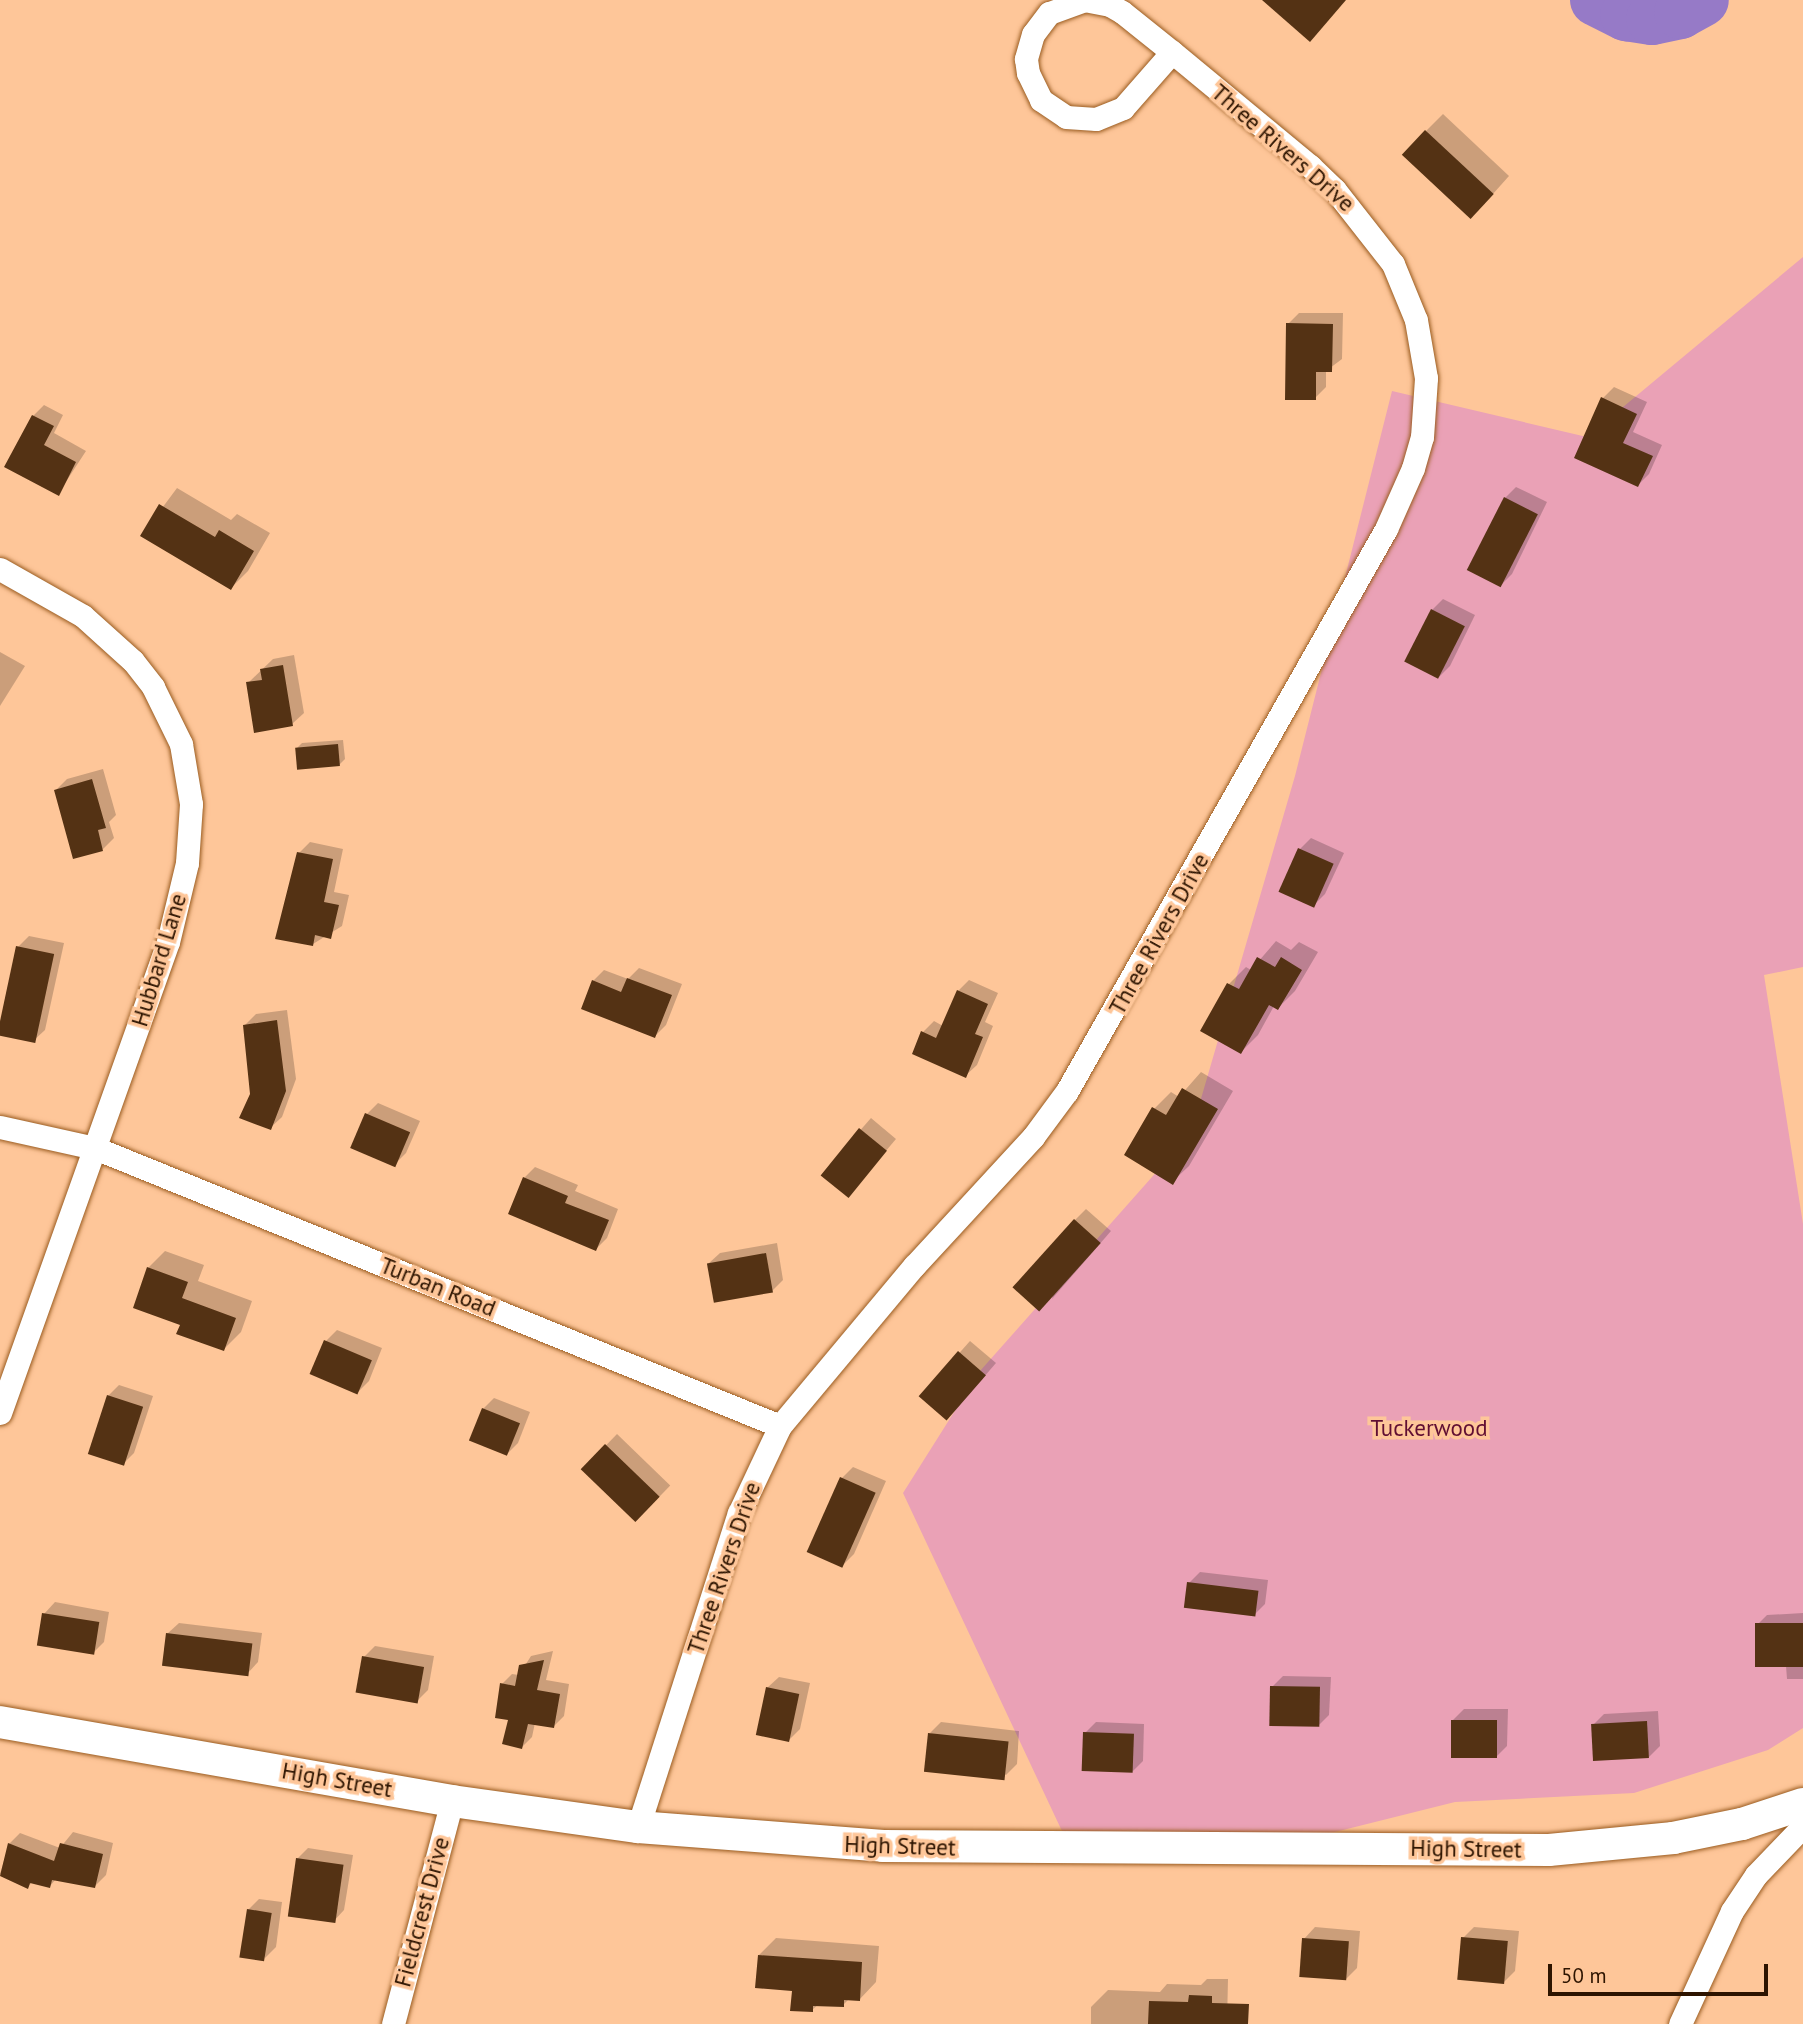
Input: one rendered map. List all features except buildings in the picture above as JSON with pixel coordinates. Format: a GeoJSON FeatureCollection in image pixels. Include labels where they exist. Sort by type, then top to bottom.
{"type":"FeatureCollection","features":[{"type":"Feature","properties":{"kind":"street","name":"Three Rivers Drive"},"geometry":{"type":"LineString","coordinates":[[638,1827],[739,1513],[780,1426],[905,1276],[1033,1137],[1067,1091],[1373,553],[1413,468],[1425,407],[1425,365],[1416,320],[1393,264],[1359,215],[1326,182],[1172,52],[1122,12],[1085,0],[1049,13],[1033,34],[1026,59],[1030,80],[1041,100],[1066,117],[1080,120],[1110,116],[1123,108],[1172,52]]}},
{"type":"Feature","properties":{"kind":"street","name":"Hubbard Lane"},"geometry":{"type":"LineString","coordinates":[[0,569],[83,616],[133,661],[169,714],[189,775],[190,834],[179,903],[0,1413]]}},
{"type":"Feature","properties":{"kind":"street","name":"Turban Road"},"geometry":{"type":"LineString","coordinates":[[0,1127],[95,1148],[780,1426]]}},
{"type":"Feature","properties":{"kind":"street","name":"High Street"},"geometry":{"type":"LineString","coordinates":[[0,1721],[452,1801],[638,1827],[815,1842],[978,1849],[1352,1846],[1549,1850],[1674,1838],[1742,1824],[1803,1804]]}},
{"type":"Feature","properties":{"kind":"street","name":"Fieldcrest Drive"},"geometry":{"type":"LineString","coordinates":[[393,2024],[452,1801]]}},
{"type":"Feature","properties":{"kind":"street"},"geometry":{"type":"LineString","coordinates":[[1680,2024],[1732,1911],[1756,1875],[1803,1826]]}},
{"type":"Feature","properties":{"kind":"green space","name":"Tuckerwood"},"geometry":{"type":"Polygon","coordinates":[[[1803,257],[1803,967],[1764,975],[1803,1224],[1803,1728],[1768,1750],[1634,1793],[1455,1802],[1263,1850],[1077,1863],[903,1493],[980,1371],[1191,1133],[1295,776],[1392,391],[1587,437],[1803,257]]]}},
{"type":"Feature","properties":{"kind":"waterway"},"geometry":{"type":"LineString","coordinates":[[1596,0],[1626,15],[1652,19],[1680,13],[1703,0]]}}]}
